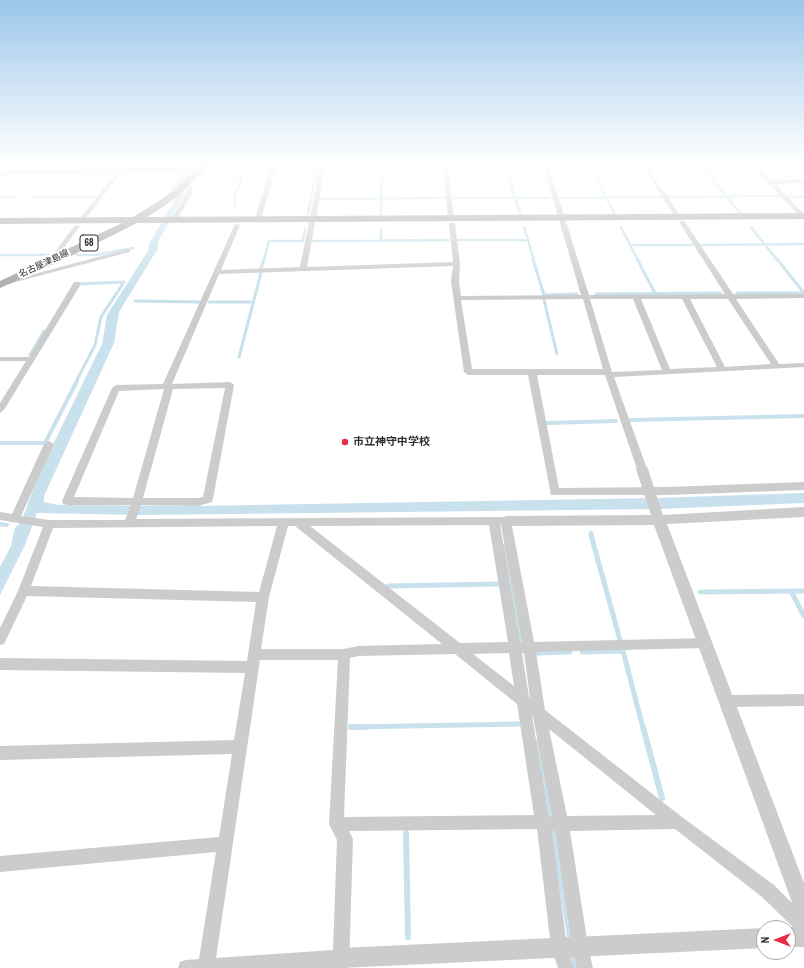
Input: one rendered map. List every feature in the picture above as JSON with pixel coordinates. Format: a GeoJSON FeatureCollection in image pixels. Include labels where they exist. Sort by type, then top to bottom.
{"type":"FeatureCollection","features":[{"type":"Feature","properties":{"kind":"main road","name":"名古屋津島線"},"geometry":{"type":"LineString","coordinates":[[3,284],[130,223],[153,207]]}},
{"type":"Feature","properties":{"kind":"main road"},"geometry":{"type":"LineString","coordinates":[[167,222],[237,225],[313,222],[803,218]]}},
{"type":"Feature","properties":{"kind":"main road"},"geometry":{"type":"LineString","coordinates":[[0,221],[130,223],[258,219],[313,222]]}},
{"type":"Feature","properties":{"kind":"main road"},"geometry":{"type":"LineString","coordinates":[[0,226],[79,223]]}},
{"type":"Feature","properties":{"kind":"street"},"geometry":{"type":"LineString","coordinates":[[51,261],[91,207]]}},
{"type":"Feature","properties":{"kind":"street"},"geometry":{"type":"LineString","coordinates":[[167,222],[178,207]]}},
{"type":"Feature","properties":{"kind":"street"},"geometry":{"type":"LineString","coordinates":[[258,219],[262,207]]}},
{"type":"Feature","properties":{"kind":"street"},"geometry":{"type":"LineString","coordinates":[[302,270],[315,207]]}},
{"type":"Feature","properties":{"kind":"street"},"geometry":{"type":"LineString","coordinates":[[449,207],[457,264],[455,281],[468,372],[608,374],[804,365]]}},
{"type":"Feature","properties":{"kind":"street"},"geometry":{"type":"LineString","coordinates":[[558,207],[608,374],[657,516],[706,643],[804,908]]}},
{"type":"Feature","properties":{"kind":"street"},"geometry":{"type":"LineString","coordinates":[[672,207],[776,366]]}},
{"type":"Feature","properties":{"kind":"street"},"geometry":{"type":"LineString","coordinates":[[793,207],[803,218]]}},
{"type":"Feature","properties":{"kind":"street"},"geometry":{"type":"LineString","coordinates":[[130,521],[137,503],[167,387],[237,225]]}},
{"type":"Feature","properties":{"kind":"street"},"geometry":{"type":"LineString","coordinates":[[3,284],[128,251]]}},
{"type":"Feature","properties":{"kind":"street"},"geometry":{"type":"LineString","coordinates":[[217,272],[457,264]]}},
{"type":"Feature","properties":{"kind":"street"},"geometry":{"type":"LineString","coordinates":[[0,410],[77,284]]}},
{"type":"Feature","properties":{"kind":"street"},"geometry":{"type":"LineString","coordinates":[[457,298],[804,296]]}},
{"type":"Feature","properties":{"kind":"street"},"geometry":{"type":"LineString","coordinates":[[636,297],[667,372]]}},
{"type":"Feature","properties":{"kind":"street"},"geometry":{"type":"LineString","coordinates":[[685,297],[722,369]]}},
{"type":"Feature","properties":{"kind":"street"},"geometry":{"type":"LineString","coordinates":[[0,359],[32,359]]}},
{"type":"Feature","properties":{"kind":"street"},"geometry":{"type":"LineString","coordinates":[[532,372],[555,492],[650,493],[804,486]]}},
{"type":"Feature","properties":{"kind":"street"},"geometry":{"type":"LineString","coordinates":[[230,385],[208,499],[198,502],[137,503],[67,501],[116,388],[167,387],[230,385]]}},
{"type":"Feature","properties":{"kind":"street"},"geometry":{"type":"LineString","coordinates":[[17,518],[49,444]]}},
{"type":"Feature","properties":{"kind":"street"},"geometry":{"type":"LineString","coordinates":[[0,516],[49,524],[130,521],[500,521],[804,512]]}},
{"type":"Feature","properties":{"kind":"street"},"geometry":{"type":"LineString","coordinates":[[500,521],[529,647],[539,712],[550,824]]}},
{"type":"Feature","properties":{"kind":"street"},"geometry":{"type":"LineString","coordinates":[[500,521],[514,648],[522,698],[550,824],[570,947],[566,968]]}},
{"type":"Feature","properties":{"kind":"street"},"geometry":{"type":"LineString","coordinates":[[206,967],[263,597],[284,522]]}},
{"type":"Feature","properties":{"kind":"street"},"geometry":{"type":"LineString","coordinates":[[297,522],[768,891],[804,926]]}},
{"type":"Feature","properties":{"kind":"street"},"geometry":{"type":"LineString","coordinates":[[0,640],[24,591],[49,524]]}},
{"type":"Feature","properties":{"kind":"street"},"geometry":{"type":"LineString","coordinates":[[24,591],[263,597]]}},
{"type":"Feature","properties":{"kind":"street"},"geometry":{"type":"LineString","coordinates":[[0,664],[253,661],[344,654],[358,651],[706,643]]}},
{"type":"Feature","properties":{"kind":"street"},"geometry":{"type":"LineString","coordinates":[[341,963],[346,839],[336,824],[344,654]]}},
{"type":"Feature","properties":{"kind":"street"},"geometry":{"type":"LineString","coordinates":[[728,702],[804,700]]}},
{"type":"Feature","properties":{"kind":"street"},"geometry":{"type":"LineString","coordinates":[[0,753],[240,747]]}},
{"type":"Feature","properties":{"kind":"street"},"geometry":{"type":"LineString","coordinates":[[336,824],[550,824],[678,822]]}},
{"type":"Feature","properties":{"kind":"street"},"geometry":{"type":"LineString","coordinates":[[0,864],[225,844]]}},
{"type":"Feature","properties":{"kind":"street"},"geometry":{"type":"LineString","coordinates":[[186,968],[341,963],[570,947],[756,938]]}},
{"type":"Feature","properties":{"kind":"street"},"geometry":{"type":"LineString","coordinates":[[570,947],[585,968]]}},
{"type":"Feature","properties":{"kind":"water"},"geometry":{"type":"Polygon","coordinates":[[[170,207],[178,207],[158,242],[157,250],[119,312],[114,343],[44,496],[44,502],[58,505],[195,506],[655,498],[804,493],[804,503],[659,509],[141,515],[37,513],[25,545],[0,595],[0,567],[11,546],[15,528],[21,522],[42,467],[102,344],[107,315],[148,251],[149,244],[170,207]]]}},
{"type":"Feature","properties":{"kind":"waterway"},"geometry":{"type":"LineString","coordinates":[[308,214],[309,207]]}},
{"type":"Feature","properties":{"kind":"waterway"},"geometry":{"type":"LineString","coordinates":[[381,207],[381,214]]}},
{"type":"Feature","properties":{"kind":"waterway"},"geometry":{"type":"LineString","coordinates":[[518,207],[520,214]]}},
{"type":"Feature","properties":{"kind":"waterway"},"geometry":{"type":"LineString","coordinates":[[611,207],[614,213]]}},
{"type":"Feature","properties":{"kind":"waterway"},"geometry":{"type":"LineString","coordinates":[[735,207],[739,212]]}},
{"type":"Feature","properties":{"kind":"waterway"},"geometry":{"type":"LineString","coordinates":[[524,227],[528,240]]}},
{"type":"Feature","properties":{"kind":"waterway"},"geometry":{"type":"LineString","coordinates":[[621,227],[630,245]]}},
{"type":"Feature","properties":{"kind":"waterway"},"geometry":{"type":"LineString","coordinates":[[751,227],[765,244]]}},
{"type":"Feature","properties":{"kind":"waterway"},"geometry":{"type":"LineString","coordinates":[[264,260],[269,241],[303,241],[305,229]]}},
{"type":"Feature","properties":{"kind":"waterway"},"geometry":{"type":"LineString","coordinates":[[381,229],[381,240]]}},
{"type":"Feature","properties":{"kind":"waterway"},"geometry":{"type":"LineString","coordinates":[[312,241],[381,240]]}},
{"type":"Feature","properties":{"kind":"waterway"},"geometry":{"type":"LineString","coordinates":[[381,240],[449,240]]}},
{"type":"Feature","properties":{"kind":"waterway"},"geometry":{"type":"LineString","coordinates":[[458,240],[528,240]]}},
{"type":"Feature","properties":{"kind":"waterway"},"geometry":{"type":"LineString","coordinates":[[528,240],[534,260]]}},
{"type":"Feature","properties":{"kind":"waterway"},"geometry":{"type":"LineString","coordinates":[[701,245],[765,244]]}},
{"type":"Feature","properties":{"kind":"waterway"},"geometry":{"type":"LineString","coordinates":[[765,244],[777,260]]}},
{"type":"Feature","properties":{"kind":"waterway"},"geometry":{"type":"LineString","coordinates":[[765,244],[804,244]]}},
{"type":"Feature","properties":{"kind":"waterway"},"geometry":{"type":"LineString","coordinates":[[630,245],[692,245]]}},
{"type":"Feature","properties":{"kind":"waterway"},"geometry":{"type":"LineString","coordinates":[[630,245],[638,260]]}},
{"type":"Feature","properties":{"kind":"waterway"},"geometry":{"type":"LineString","coordinates":[[76,255],[96,255],[133,248]]}},
{"type":"Feature","properties":{"kind":"waterway"},"geometry":{"type":"LineString","coordinates":[[0,255],[49,255]]}},
{"type":"Feature","properties":{"kind":"waterway"},"geometry":{"type":"LineString","coordinates":[[261,269],[264,259]]}},
{"type":"Feature","properties":{"kind":"waterway"},"geometry":{"type":"LineString","coordinates":[[533,259],[544,295],[577,294]]}},
{"type":"Feature","properties":{"kind":"waterway"},"geometry":{"type":"LineString","coordinates":[[637,259],[655,293]]}},
{"type":"Feature","properties":{"kind":"waterway"},"geometry":{"type":"LineString","coordinates":[[737,293],[804,293],[777,259]]}},
{"type":"Feature","properties":{"kind":"waterway"},"geometry":{"type":"LineString","coordinates":[[239,357],[261,273]]}},
{"type":"Feature","properties":{"kind":"waterway"},"geometry":{"type":"LineString","coordinates":[[76,382],[95,345],[101,317],[124,282],[79,284]]}},
{"type":"Feature","properties":{"kind":"waterway"},"geometry":{"type":"LineString","coordinates":[[596,294],[721,293]]}},
{"type":"Feature","properties":{"kind":"waterway"},"geometry":{"type":"LineString","coordinates":[[544,300],[557,354]]}},
{"type":"Feature","properties":{"kind":"waterway"},"geometry":{"type":"LineString","coordinates":[[135,301],[199,302]]}},
{"type":"Feature","properties":{"kind":"waterway"},"geometry":{"type":"LineString","coordinates":[[209,302],[253,302]]}},
{"type":"Feature","properties":{"kind":"waterway"},"geometry":{"type":"LineString","coordinates":[[30,355],[44,331]]}},
{"type":"Feature","properties":{"kind":"waterway"},"geometry":{"type":"LineString","coordinates":[[0,443],[45,443],[77,381]]}},
{"type":"Feature","properties":{"kind":"waterway"},"geometry":{"type":"LineString","coordinates":[[630,420],[804,416]]}},
{"type":"Feature","properties":{"kind":"waterway"},"geometry":{"type":"LineString","coordinates":[[547,423],[616,421]]}},
{"type":"Feature","properties":{"kind":"waterway"},"geometry":{"type":"LineString","coordinates":[[0,524],[7,525]]}},
{"type":"Feature","properties":{"kind":"waterway"},"geometry":{"type":"LineString","coordinates":[[591,535],[620,640]]}},
{"type":"Feature","properties":{"kind":"waterway"},"geometry":{"type":"LineString","coordinates":[[505,546],[521,646]]}},
{"type":"Feature","properties":{"kind":"waterway"},"geometry":{"type":"LineString","coordinates":[[388,586],[499,584]]}},
{"type":"Feature","properties":{"kind":"waterway"},"geometry":{"type":"LineString","coordinates":[[700,592],[791,591]]}},
{"type":"Feature","properties":{"kind":"waterway"},"geometry":{"type":"LineString","coordinates":[[791,591],[804,616]]}},
{"type":"Feature","properties":{"kind":"waterway"},"geometry":{"type":"LineString","coordinates":[[791,591],[804,591]]}},
{"type":"Feature","properties":{"kind":"waterway"},"geometry":{"type":"LineString","coordinates":[[582,652],[623,651],[643,728]]}},
{"type":"Feature","properties":{"kind":"waterway"},"geometry":{"type":"LineString","coordinates":[[536,653],[570,652]]}},
{"type":"Feature","properties":{"kind":"waterway"},"geometry":{"type":"LineString","coordinates":[[365,727],[351,727],[521,724]]}},
{"type":"Feature","properties":{"kind":"waterway"},"geometry":{"type":"LineString","coordinates":[[643,727],[662,798]]}},
{"type":"Feature","properties":{"kind":"waterway"},"geometry":{"type":"LineString","coordinates":[[536,742],[551,817],[571,942]]}},
{"type":"Feature","properties":{"kind":"waterway"},"geometry":{"type":"LineString","coordinates":[[406,833],[408,937]]}},
{"type":"Feature","properties":{"kind":"waterway"},"geometry":{"type":"LineString","coordinates":[[573,953],[576,968]]}},
{"type":"Feature","properties":{"kind":"place","name":"市立神守中学校"},"geometry":{"type":"Point","coordinates":[345,442]}}]}
